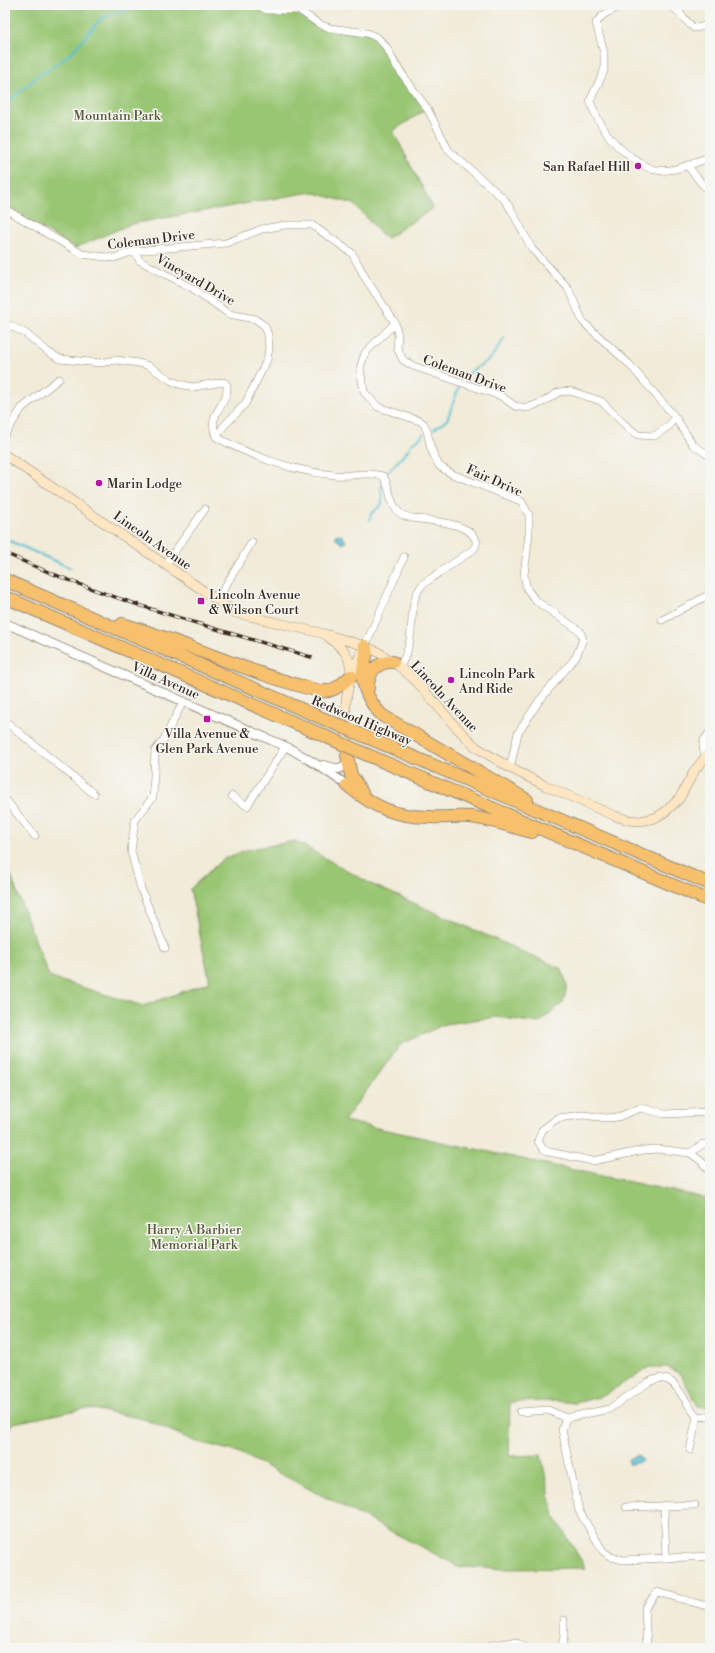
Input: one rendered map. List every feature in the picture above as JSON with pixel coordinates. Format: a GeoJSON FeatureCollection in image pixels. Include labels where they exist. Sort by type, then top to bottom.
{"type":"FeatureCollection","features":[{"type":"Feature","properties":{"kind":"highway","name":"Redwood Highway"},"geometry":{"type":"LineString","coordinates":[[5,580],[324,719],[710,884]]}},
{"type":"Feature","properties":{"kind":"highway"},"geometry":{"type":"LineString","coordinates":[[5,597],[370,756],[710,901]]}},
{"type":"Feature","properties":{"kind":"highway"},"geometry":{"type":"LineString","coordinates":[[77,612],[156,634],[240,666],[320,691],[328,692],[334,689],[350,676]]}},
{"type":"Feature","properties":{"kind":"highway"},"geometry":{"type":"LineString","coordinates":[[365,646],[367,653],[363,675],[368,695],[376,709],[392,722],[505,786],[560,820]]}},
{"type":"Feature","properties":{"kind":"highway"},"geometry":{"type":"LineString","coordinates":[[368,695],[368,680],[372,671],[380,664],[396,664]]}},
{"type":"Feature","properties":{"kind":"highway"},"geometry":{"type":"LineString","coordinates":[[347,756],[351,775],[368,801]]}},
{"type":"Feature","properties":{"kind":"highway"},"geometry":{"type":"LineString","coordinates":[[347,785],[368,801],[388,812],[399,815],[472,818],[564,839]]}},
{"type":"Feature","properties":{"kind":"main road","name":"Lincoln Avenue"},"geometry":{"type":"LineString","coordinates":[[5,455],[236,613],[325,634],[365,646],[396,664],[424,689],[454,725],[476,747],[510,768],[546,786],[615,816],[636,821],[654,818],[668,810],[682,795],[693,774],[708,754]]}},
{"type":"Feature","properties":{"kind":"main road"},"geometry":{"type":"LineString","coordinates":[[325,634],[347,654],[350,664],[350,676],[345,705],[347,756]]}},
{"type":"Feature","properties":{"kind":"main road"},"geometry":{"type":"LineString","coordinates":[[350,676],[365,646]]}},
{"type":"Feature","properties":{"kind":"street"},"geometry":{"type":"LineString","coordinates":[[257,5],[266,10],[299,10],[319,24],[330,28],[367,33],[378,38],[387,48],[395,64],[428,110],[449,151],[504,199],[532,249],[568,288],[583,322],[629,364],[674,417],[693,445],[710,456]]}},
{"type":"Feature","properties":{"kind":"street"},"geometry":{"type":"LineString","coordinates":[[622,5],[603,15],[596,24],[604,53],[604,71],[590,101],[595,114],[608,136],[627,156],[655,170],[673,170],[710,158]]}},
{"type":"Feature","properties":{"kind":"street"},"geometry":{"type":"LineString","coordinates":[[670,5],[674,7],[686,22],[694,28],[707,26],[710,24]]}},
{"type":"Feature","properties":{"kind":"street"},"geometry":{"type":"LineString","coordinates":[[687,165],[702,184],[710,191]]}},
{"type":"Feature","properties":{"kind":"street","name":"Coleman Drive"},"geometry":{"type":"LineString","coordinates":[[5,209],[82,254],[114,258],[134,251],[226,243],[262,229],[312,225],[352,253],[366,279],[395,323],[398,335],[397,348],[403,360],[420,370],[501,396],[515,406],[527,408],[542,402],[559,392],[570,391],[601,401],[624,424],[638,435],[654,436],[669,426],[674,417]]}},
{"type":"Feature","properties":{"kind":"street","name":"Vineyard Drive"},"geometry":{"type":"LineString","coordinates":[[134,251],[140,261],[192,288],[229,314],[255,318],[265,326],[268,335],[269,348],[267,360],[245,404],[223,427],[216,437]]}},
{"type":"Feature","properties":{"kind":"street"},"geometry":{"type":"LineString","coordinates":[[5,323],[25,333],[48,352],[60,359],[100,363],[116,360],[139,363],[149,366],[170,380],[179,384],[193,387],[224,382],[227,385],[228,390],[214,419],[212,428],[216,437],[233,446],[300,470],[338,476],[367,474],[383,476],[388,485],[395,508],[400,514],[407,517],[458,526],[472,534],[477,542],[474,549],[423,584],[418,590],[411,614],[411,630],[408,647],[396,664]]}},
{"type":"Feature","properties":{"kind":"street","name":"Fair Drive"},"geometry":{"type":"LineString","coordinates":[[395,323],[365,353],[360,368],[364,392],[378,408],[420,421],[424,424],[431,449],[439,466],[452,474],[521,501],[529,515],[529,532],[524,575],[527,589],[536,601],[580,631],[583,640],[576,657],[538,701],[518,733],[510,768]]}},
{"type":"Feature","properties":{"kind":"street"},"geometry":{"type":"LineString","coordinates":[[5,434],[22,408],[59,379]]}},
{"type":"Feature","properties":{"kind":"street"},"geometry":{"type":"LineString","coordinates":[[165,565],[205,509]]}},
{"type":"Feature","properties":{"kind":"street"},"geometry":{"type":"LineString","coordinates":[[217,600],[252,542]]}},
{"type":"Feature","properties":{"kind":"street"},"geometry":{"type":"LineString","coordinates":[[365,646],[404,557]]}},
{"type":"Feature","properties":{"kind":"street"},"geometry":{"type":"LineString","coordinates":[[662,620],[710,594]]}},
{"type":"Feature","properties":{"kind":"street","name":"Villa Avenue"},"geometry":{"type":"LineString","coordinates":[[5,623],[285,747],[316,764],[347,785]]}},
{"type":"Feature","properties":{"kind":"street"},"geometry":{"type":"LineString","coordinates":[[165,948],[141,889],[131,851],[135,820],[153,797],[155,751],[164,739],[183,702]]}},
{"type":"Feature","properties":{"kind":"street"},"geometry":{"type":"LineString","coordinates":[[5,722],[94,794]]}},
{"type":"Feature","properties":{"kind":"street"},"geometry":{"type":"LineString","coordinates":[[708,754],[702,748],[702,744],[710,732]]}},
{"type":"Feature","properties":{"kind":"street"},"geometry":{"type":"LineString","coordinates":[[232,796],[247,806],[285,747]]}},
{"type":"Feature","properties":{"kind":"street","name":"Villa Avenue"},"geometry":{"type":"LineString","coordinates":[[316,764],[336,769],[341,768],[345,765],[347,756]]}},
{"type":"Feature","properties":{"kind":"street"},"geometry":{"type":"LineString","coordinates":[[5,799],[35,836]]}},
{"type":"Feature","properties":{"kind":"street"},"geometry":{"type":"LineString","coordinates":[[710,1112],[664,1114],[638,1108],[618,1117],[607,1118],[583,1115],[558,1118],[542,1130],[538,1141],[543,1148],[549,1152],[593,1161],[644,1150],[658,1149],[690,1153],[701,1161],[710,1171]]}},
{"type":"Feature","properties":{"kind":"street"},"geometry":{"type":"LineString","coordinates":[[690,1153],[703,1144],[710,1145]]}},
{"type":"Feature","properties":{"kind":"street"},"geometry":{"type":"LineString","coordinates":[[520,1412],[548,1410],[566,1418],[609,1409],[648,1382],[662,1378],[676,1385],[686,1405],[696,1416],[710,1417]]}},
{"type":"Feature","properties":{"kind":"street"},"geometry":{"type":"LineString","coordinates":[[690,1450],[696,1416]]}},
{"type":"Feature","properties":{"kind":"street"},"geometry":{"type":"LineString","coordinates":[[566,1418],[562,1430],[579,1511],[603,1551],[611,1557],[623,1560],[710,1556]]}},
{"type":"Feature","properties":{"kind":"street"},"geometry":{"type":"LineString","coordinates":[[664,1505],[666,1557]]}},
{"type":"Feature","properties":{"kind":"street"},"geometry":{"type":"LineString","coordinates":[[626,1507],[696,1505]]}},
{"type":"Feature","properties":{"kind":"street"},"geometry":{"type":"LineString","coordinates":[[647,1648],[645,1608],[657,1592],[710,1607]]}},
{"type":"Feature","properties":{"kind":"street"},"geometry":{"type":"LineString","coordinates":[[561,1648],[564,1637],[564,1620]]}},
{"type":"Feature","properties":{"kind":"street"},"geometry":{"type":"LineString","coordinates":[[486,1648],[491,1645],[515,1642],[525,1648]]}},
{"type":"Feature","properties":{"kind":"green space","name":"Mountain Park"},"geometry":{"type":"Polygon","coordinates":[[[6,5],[260,5],[268,8],[293,8],[323,25],[368,31],[382,41],[425,110],[393,131],[433,208],[386,239],[354,204],[311,192],[131,224],[75,248],[5,207],[6,5]]]}},
{"type":"Feature","properties":{"kind":"green space","name":"Harry A Barbier Memorial Park"},"geometry":{"type":"Polygon","coordinates":[[[295,841],[371,884],[562,969],[567,986],[563,1003],[539,1023],[496,1017],[445,1024],[400,1045],[344,1121],[710,1199],[710,1407],[698,1406],[680,1374],[668,1367],[649,1367],[603,1396],[575,1403],[556,1401],[510,1402],[509,1456],[541,1455],[554,1516],[586,1568],[504,1569],[460,1567],[238,1452],[194,1441],[144,1419],[87,1408],[14,1423],[5,1431],[5,860],[49,977],[143,1006],[210,982],[190,889],[223,859],[246,850],[295,841]]]}},
{"type":"Feature","properties":{"kind":"water"},"geometry":{"type":"Polygon","coordinates":[[[336,534],[343,536],[346,542],[343,544],[336,539],[336,534]]]}},
{"type":"Feature","properties":{"kind":"water"},"geometry":{"type":"Polygon","coordinates":[[[639,1455],[642,1461],[630,1465],[628,1459],[639,1455]]]}},
{"type":"Feature","properties":{"kind":"waterway"},"geometry":{"type":"LineString","coordinates":[[5,105],[40,74],[46,72],[72,52],[101,18],[146,5]]}},
{"type":"Feature","properties":{"kind":"waterway"},"geometry":{"type":"LineString","coordinates":[[465,376],[491,358],[505,337]]}},
{"type":"Feature","properties":{"kind":"waterway"},"geometry":{"type":"LineString","coordinates":[[434,429],[447,420],[459,387]]}},
{"type":"Feature","properties":{"kind":"waterway"},"geometry":{"type":"LineString","coordinates":[[388,472],[409,449],[411,444],[423,434]]}},
{"type":"Feature","properties":{"kind":"waterway"},"geometry":{"type":"LineString","coordinates":[[370,520],[371,514],[382,504],[381,489],[383,483]]}},
{"type":"Feature","properties":{"kind":"waterway"},"geometry":{"type":"LineString","coordinates":[[5,539],[71,568]]}},
{"type":"Feature","properties":{"kind":"railway"},"geometry":{"type":"LineString","coordinates":[[5,553],[80,584],[156,611],[311,657]]}},
{"type":"Feature","properties":{"kind":"place","name":"San Rafael Hill"},"geometry":{"type":"Point","coordinates":[638,166]}},
{"type":"Feature","properties":{"kind":"place","name":"Marin Lodge"},"geometry":{"type":"Point","coordinates":[99,483]}},
{"type":"Feature","properties":{"kind":"place","name":"Lincoln Avenue & Wilson Court"},"geometry":{"type":"Point","coordinates":[201,601]}},
{"type":"Feature","properties":{"kind":"place","name":"Lincoln Park And Ride"},"geometry":{"type":"Point","coordinates":[451,680]}},
{"type":"Feature","properties":{"kind":"place","name":"Villa Avenue & Glen Park Avenue"},"geometry":{"type":"Point","coordinates":[207,719]}}]}
